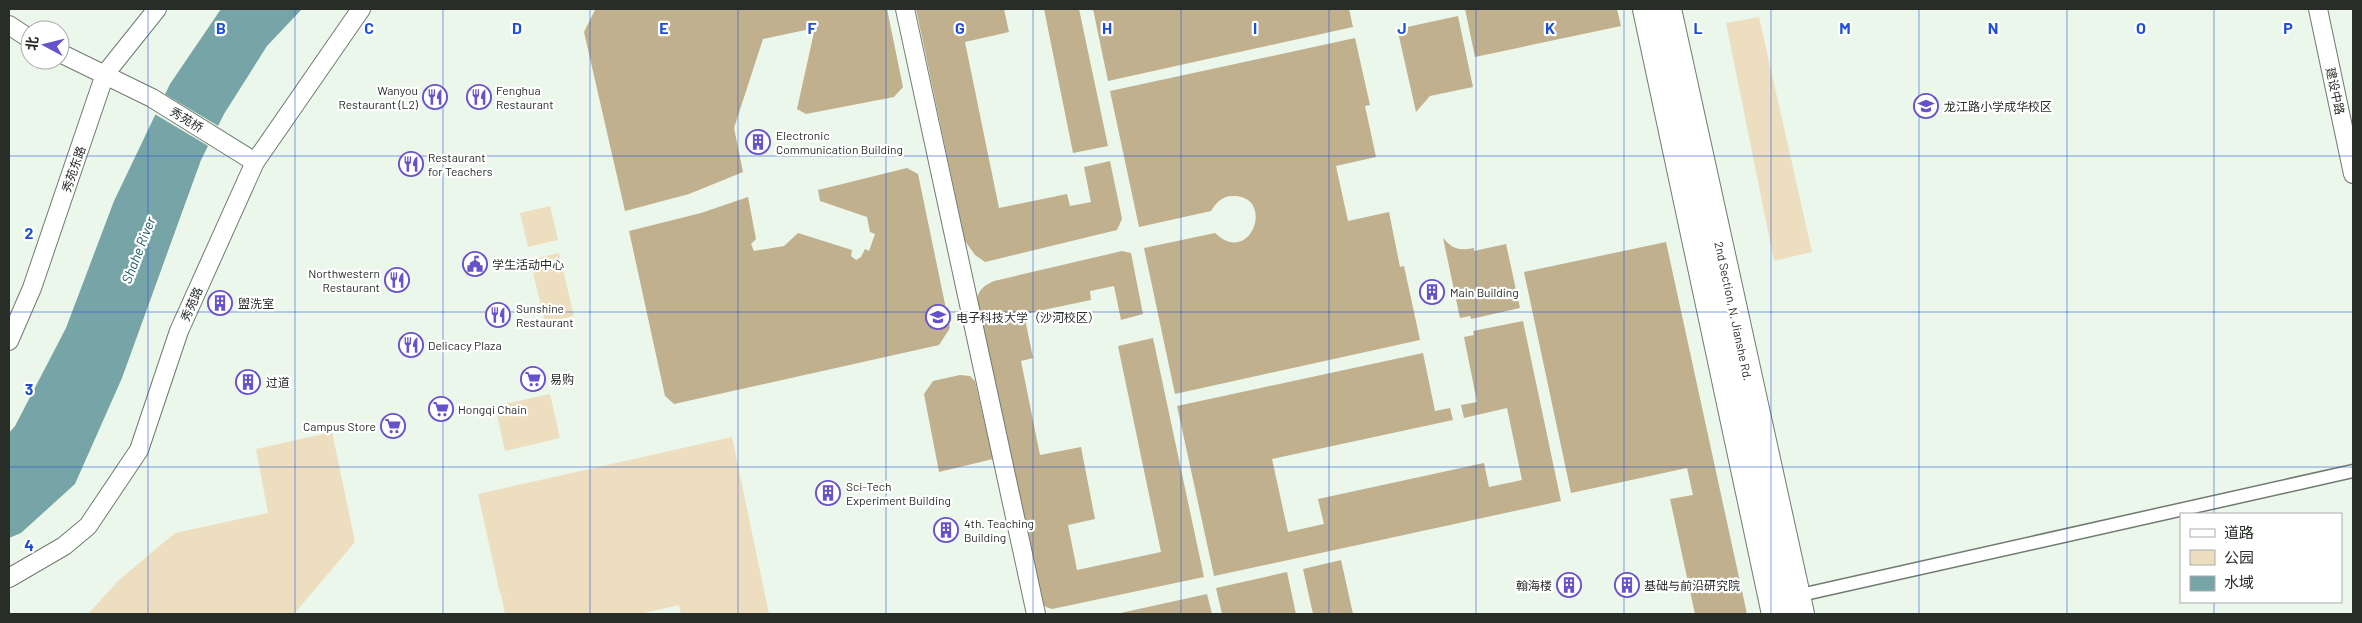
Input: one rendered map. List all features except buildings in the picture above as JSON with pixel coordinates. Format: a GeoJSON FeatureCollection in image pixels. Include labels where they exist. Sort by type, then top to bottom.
{"type":"FeatureCollection","features":[{"type":"Feature","properties":{"kind":"main road","name":"2nd Section, N. Jianshe Rd."},"geometry":{"type":"LineString","coordinates":[[1647,9],[1776,614]]}},
{"type":"Feature","properties":{"kind":"main road","name":"2nd Section, N. Jianshe Rd."},"geometry":{"type":"LineString","coordinates":[[1667,9],[1798,605]]}},
{"type":"Feature","properties":{"kind":"street","name":"秀苑东路"},"geometry":{"type":"LineString","coordinates":[[9,341],[32,288],[105,74],[157,9]]}},
{"type":"Feature","properties":{"kind":"street","name":"秀苑路"},"geometry":{"type":"LineString","coordinates":[[9,578],[64,546],[88,526],[139,450],[179,331],[255,162],[361,9]]}},
{"type":"Feature","properties":{"kind":"street"},"geometry":{"type":"LineString","coordinates":[[905,9],[1036,614]]}},
{"type":"Feature","properties":{"kind":"street","name":"建设中路"},"geometry":{"type":"LineString","coordinates":[[2318,9],[2353,174]]}},
{"type":"Feature","properties":{"kind":"street"},"geometry":{"type":"LineString","coordinates":[[9,25],[20,32]]}},
{"type":"Feature","properties":{"kind":"street","name":"秀苑桥"},"geometry":{"type":"LineString","coordinates":[[70,58],[152,98],[255,162]]}},
{"type":"Feature","properties":{"kind":"street"},"geometry":{"type":"LineString","coordinates":[[1798,605],[2353,470]]}},
{"type":"Feature","properties":{"kind":"green space"},"geometry":{"type":"Polygon","coordinates":[[[1759,17],[1812,252],[1774,261],[1726,23],[1759,17]]]}},
{"type":"Feature","properties":{"kind":"green space"},"geometry":{"type":"Polygon","coordinates":[[[550,206],[558,240],[528,247],[520,213],[550,206]]]}},
{"type":"Feature","properties":{"kind":"green space"},"geometry":{"type":"Polygon","coordinates":[[[559,253],[574,316],[545,323],[530,260],[559,253]]]}},
{"type":"Feature","properties":{"kind":"green space"},"geometry":{"type":"Polygon","coordinates":[[[550,394],[560,438],[505,451],[495,406],[550,394]]]}},
{"type":"Feature","properties":{"kind":"green space"},"geometry":{"type":"Polygon","coordinates":[[[332,432],[355,542],[294,614],[88,614],[120,579],[175,533],[268,513],[256,449],[332,432]]]}},
{"type":"Feature","properties":{"kind":"green space"},"geometry":{"type":"Polygon","coordinates":[[[732,437],[769,614],[681,614],[679,605],[639,614],[505,614],[501,594],[518,590],[500,594],[478,494],[732,437]]]}},
{"type":"Feature","properties":{"kind":"shaded area"},"geometry":{"type":"Polygon","coordinates":[[[887,9],[903,87],[894,97],[806,114],[797,109],[815,28],[763,39],[734,128],[743,172],[689,194],[625,211],[584,32],[595,10],[887,9]]]}},
{"type":"Feature","properties":{"kind":"shaded area"},"geometry":{"type":"Polygon","coordinates":[[[916,9],[1004,9],[1009,32],[965,42],[999,208],[1067,194],[1070,206],[1091,202],[1084,167],[1110,161],[1122,219],[1117,230],[985,262],[975,255],[965,241],[916,9]]]}},
{"type":"Feature","properties":{"kind":"shaded area"},"geometry":{"type":"Polygon","coordinates":[[[1044,9],[1079,9],[1108,146],[1073,153],[1044,9]]]}},
{"type":"Feature","properties":{"kind":"shaded area"},"geometry":{"type":"Polygon","coordinates":[[[1093,9],[1349,9],[1353,27],[1108,81],[1093,9]]]}},
{"type":"Feature","properties":{"kind":"shaded area"},"geometry":{"type":"Polygon","coordinates":[[[1465,9],[1617,9],[1621,26],[1475,57],[1465,9]]]}},
{"type":"Feature","properties":{"kind":"shaded area"},"geometry":{"type":"Polygon","coordinates":[[[1458,16],[1473,87],[1430,96],[1416,112],[1398,32],[1408,30],[1407,27],[1458,16]]]}},
{"type":"Feature","properties":{"kind":"shaded area"},"geometry":{"type":"Polygon","coordinates":[[[1355,38],[1370,105],[1365,106],[1376,157],[1336,166],[1348,221],[1389,212],[1400,267],[1404,266],[1420,340],[1175,394],[1144,248],[1215,233],[1228,241],[1239,242],[1248,236],[1254,227],[1256,216],[1253,206],[1245,198],[1228,196],[1220,200],[1211,211],[1139,227],[1110,91],[1355,38]]]}},
{"type":"Feature","properties":{"kind":"shaded area"},"geometry":{"type":"Polygon","coordinates":[[[907,168],[918,174],[950,328],[939,345],[674,404],[665,396],[629,231],[701,213],[748,197],[756,239],[751,244],[754,251],[784,246],[798,233],[852,250],[851,256],[856,260],[861,257],[865,249],[869,251],[875,234],[870,232],[867,217],[820,201],[818,190],[907,168]]]}},
{"type":"Feature","properties":{"kind":"shaded area"},"geometry":{"type":"Polygon","coordinates":[[[1443,238],[1456,248],[1474,248],[1474,251],[1506,244],[1520,308],[1471,319],[1470,316],[1460,318],[1443,238]]]}},
{"type":"Feature","properties":{"kind":"shaded area"},"geometry":{"type":"Polygon","coordinates":[[[1666,242],[1747,614],[1695,614],[1670,499],[1693,495],[1687,468],[1571,493],[1524,272],[1666,242]]]}},
{"type":"Feature","properties":{"kind":"shaded area"},"geometry":{"type":"Polygon","coordinates":[[[1122,251],[1131,253],[1143,314],[1121,320],[1114,286],[1090,291],[1091,300],[1024,314],[1033,358],[1021,361],[1040,455],[1081,447],[1095,519],[1068,525],[1077,570],[1161,552],[1118,346],[1153,338],[1204,577],[1052,609],[1039,601],[977,301],[982,288],[994,281],[1122,251]]]}},
{"type":"Feature","properties":{"kind":"shaded area"},"geometry":{"type":"Polygon","coordinates":[[[1523,321],[1561,501],[1214,576],[1177,406],[1423,353],[1435,411],[1450,408],[1453,420],[1272,459],[1288,532],[1324,524],[1318,499],[1484,463],[1489,487],[1522,480],[1507,408],[1464,418],[1461,405],[1477,402],[1464,337],[1474,335],[1473,331],[1523,321]]]}},
{"type":"Feature","properties":{"kind":"shaded area"},"geometry":{"type":"Polygon","coordinates":[[[960,375],[970,376],[975,381],[993,459],[939,472],[924,394],[933,381],[960,375]]]}},
{"type":"Feature","properties":{"kind":"shaded area"},"geometry":{"type":"Polygon","coordinates":[[[1341,560],[1353,614],[1313,614],[1303,569],[1341,560]]]}},
{"type":"Feature","properties":{"kind":"shaded area"},"geometry":{"type":"Polygon","coordinates":[[[1287,572],[1296,614],[1222,614],[1216,588],[1287,572]]]}},
{"type":"Feature","properties":{"kind":"shaded area"},"geometry":{"type":"Polygon","coordinates":[[[1207,594],[1212,614],[1116,614],[1207,594]]]}},
{"type":"Feature","properties":{"kind":"water","name":"Shahe River"},"geometry":{"type":"Polygon","coordinates":[[[221,9],[302,9],[267,46],[224,114],[201,160],[122,378],[75,484],[21,533],[9,538],[9,433],[15,426],[66,328],[114,201],[170,84],[221,9]]]}},
{"type":"Feature","properties":{"kind":"pier"},"geometry":{"type":"Polygon","coordinates":[[[163,93],[220,127],[210,147],[153,113],[163,93]]]}},
{"type":"Feature","properties":{"kind":"place","name":"Wanyou Restaurant (L2)"},"geometry":{"type":"Point","coordinates":[435,97]}},
{"type":"Feature","properties":{"kind":"place","name":"Fenghua Restaurant"},"geometry":{"type":"Point","coordinates":[479,97]}},
{"type":"Feature","properties":{"kind":"place","name":"龙江路小学成华校区"},"geometry":{"type":"Point","coordinates":[1926,106]}},
{"type":"Feature","properties":{"kind":"place","name":"Electronic Communication Building"},"geometry":{"type":"Point","coordinates":[758,142]}},
{"type":"Feature","properties":{"kind":"place","name":"Restaurant for Teachers"},"geometry":{"type":"Point","coordinates":[411,164]}},
{"type":"Feature","properties":{"kind":"place","name":"学生活动中心"},"geometry":{"type":"Point","coordinates":[475,264]}},
{"type":"Feature","properties":{"kind":"place","name":"Northwestern Restaurant"},"geometry":{"type":"Point","coordinates":[397,280]}},
{"type":"Feature","properties":{"kind":"place","name":"Main Building"},"geometry":{"type":"Point","coordinates":[1432,292]}},
{"type":"Feature","properties":{"kind":"place","name":"盥洗室"},"geometry":{"type":"Point","coordinates":[220,303]}},
{"type":"Feature","properties":{"kind":"place","name":"Sunshine Restaurant"},"geometry":{"type":"Point","coordinates":[498,315]}},
{"type":"Feature","properties":{"kind":"place","name":"电子科技大学（沙河校区）"},"geometry":{"type":"Point","coordinates":[938,317]}},
{"type":"Feature","properties":{"kind":"place","name":"Delicacy Plaza"},"geometry":{"type":"Point","coordinates":[411,345]}},
{"type":"Feature","properties":{"kind":"place","name":"易购"},"geometry":{"type":"Point","coordinates":[533,379]}},
{"type":"Feature","properties":{"kind":"place","name":"过道"},"geometry":{"type":"Point","coordinates":[248,382]}},
{"type":"Feature","properties":{"kind":"place","name":"Hongqi Chain"},"geometry":{"type":"Point","coordinates":[441,409]}},
{"type":"Feature","properties":{"kind":"place","name":"Campus Store"},"geometry":{"type":"Point","coordinates":[393,426]}},
{"type":"Feature","properties":{"kind":"place","name":"Sci-Tech Experiment Building"},"geometry":{"type":"Point","coordinates":[828,493]}},
{"type":"Feature","properties":{"kind":"place","name":"4th. Teaching Building"},"geometry":{"type":"Point","coordinates":[946,530]}},
{"type":"Feature","properties":{"kind":"place","name":"翰海楼"},"geometry":{"type":"Point","coordinates":[1569,585]}},
{"type":"Feature","properties":{"kind":"place","name":"基础与前沿研究院"},"geometry":{"type":"Point","coordinates":[1627,585]}}]}
